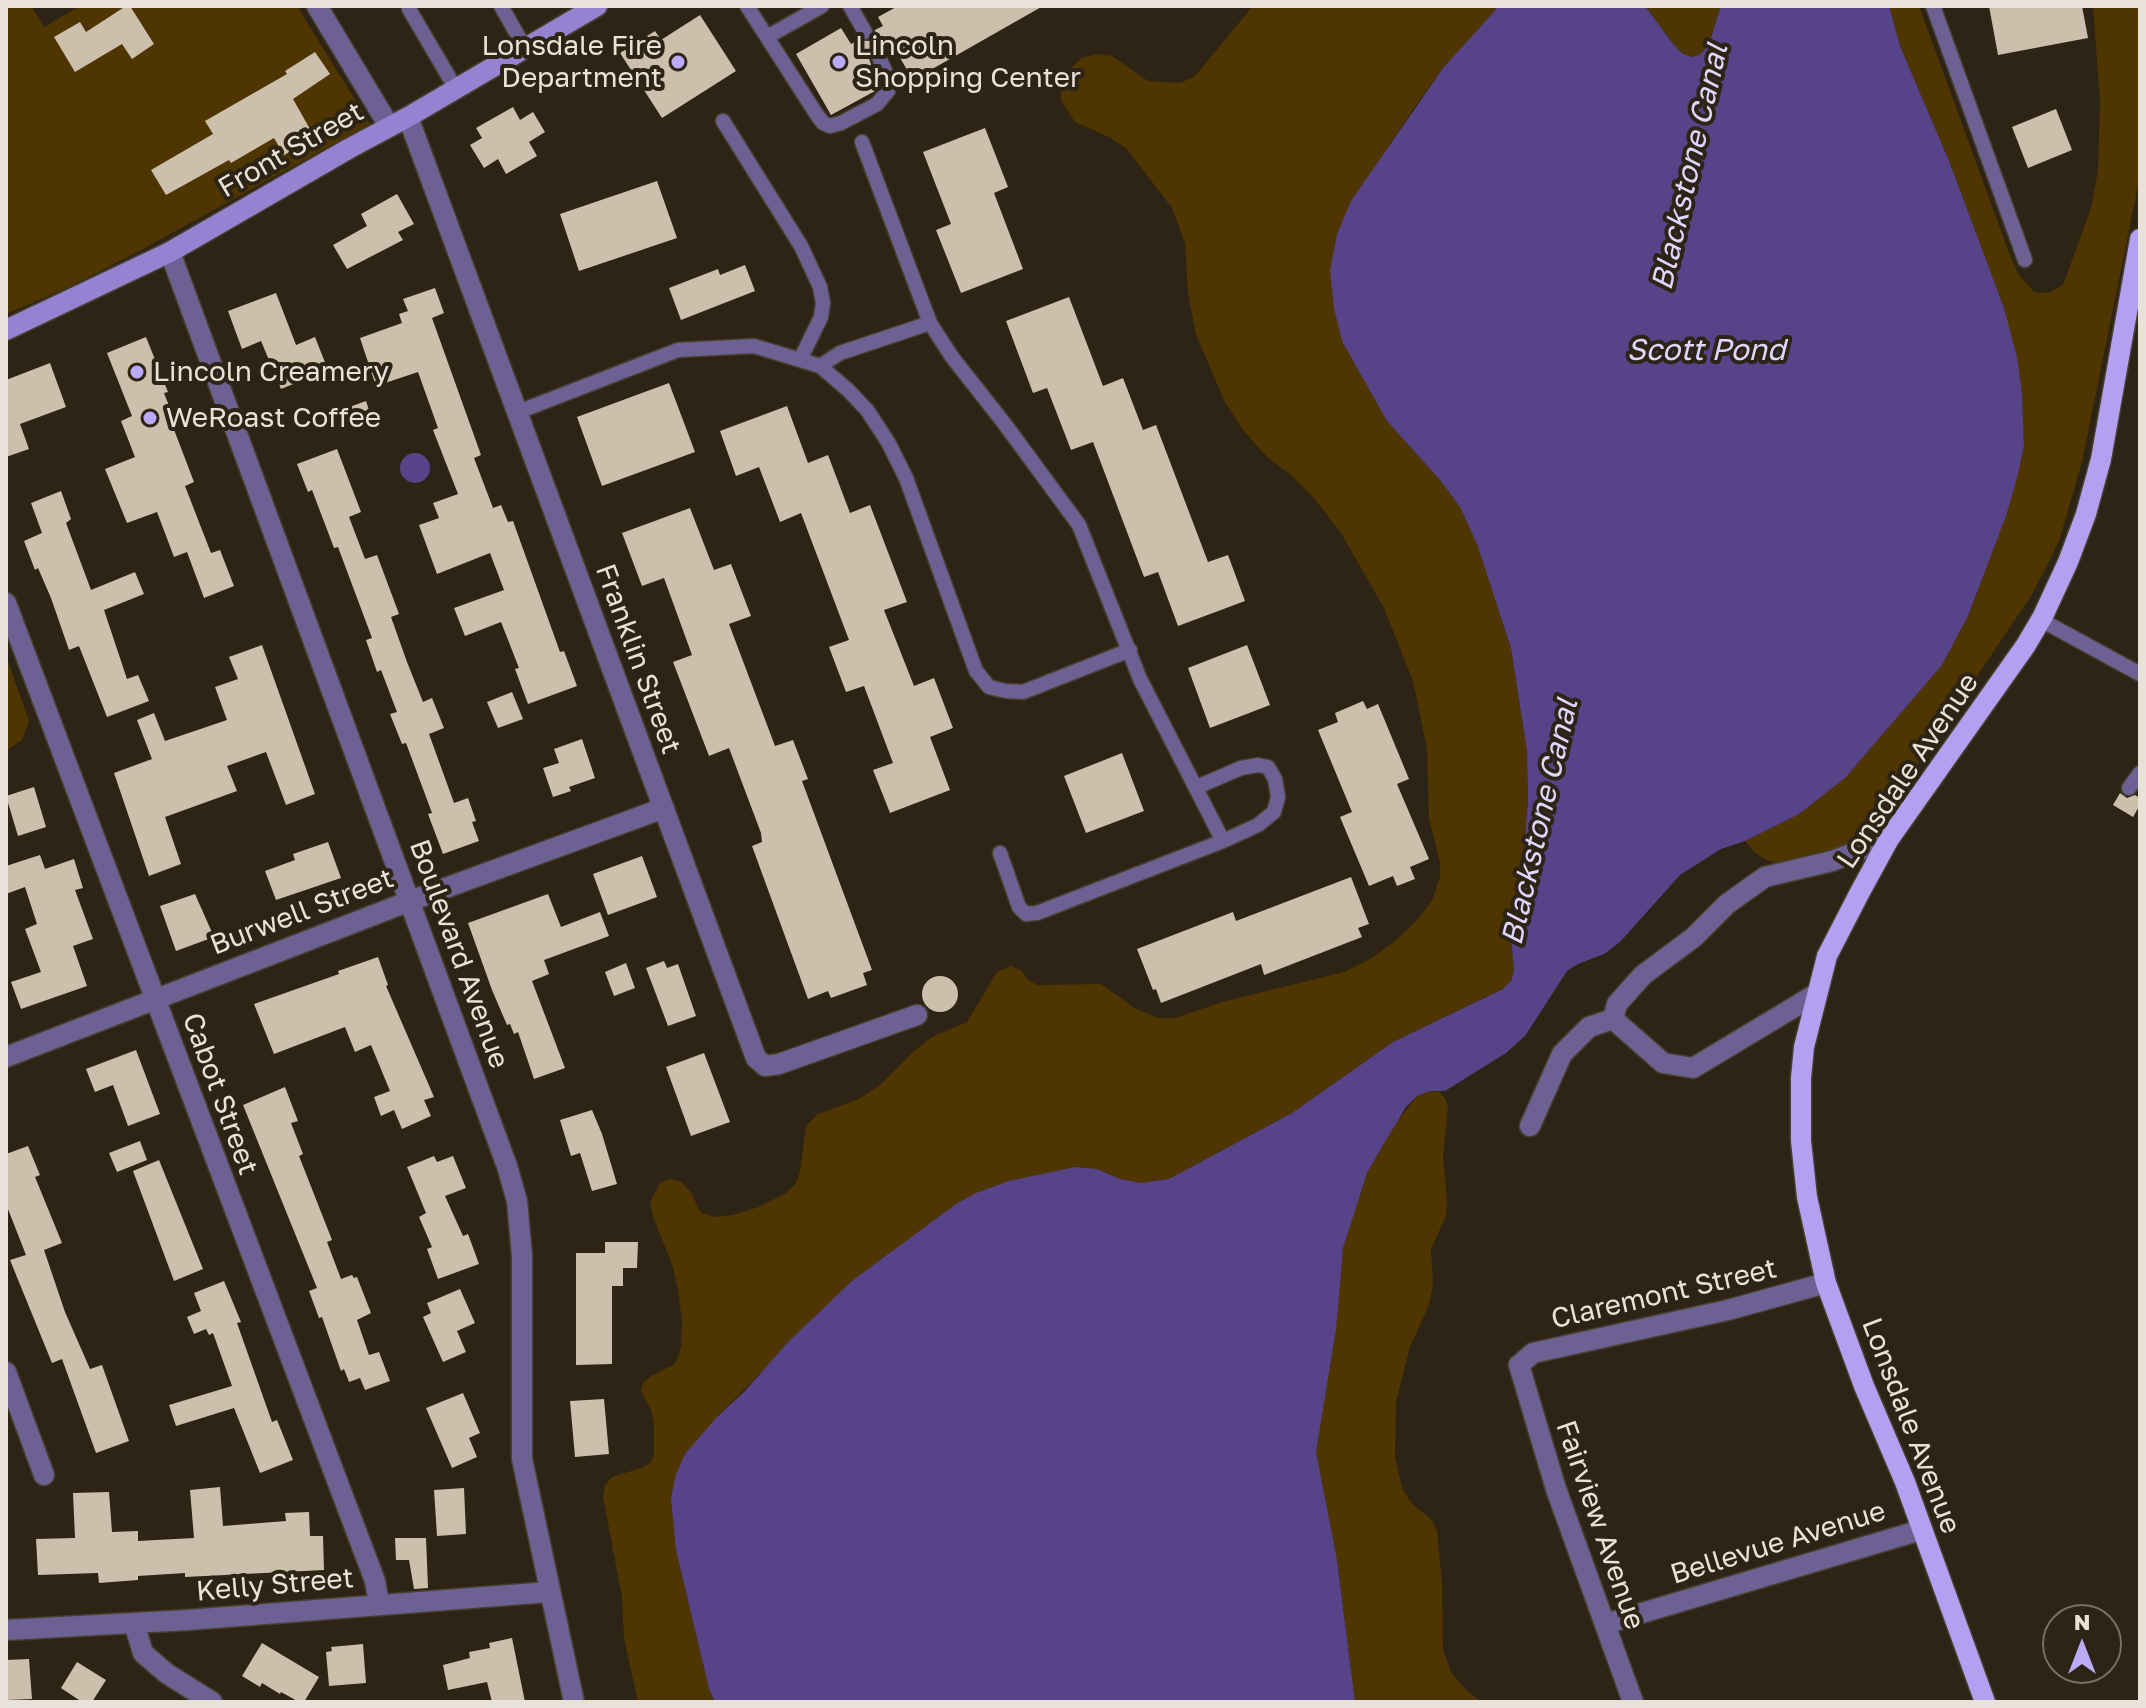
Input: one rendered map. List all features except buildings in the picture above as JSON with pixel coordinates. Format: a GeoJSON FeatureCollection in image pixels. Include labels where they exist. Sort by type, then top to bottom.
{"type":"FeatureCollection","features":[{"type":"Feature","properties":{"kind":"main road","name":"Front Street"},"geometry":{"type":"LineString","coordinates":[[6,330],[170,252],[597,6]]}},
{"type":"Feature","properties":{"kind":"main road","name":"Lonsdale Avenue"},"geometry":{"type":"LineString","coordinates":[[1985,1702],[1826,1283],[1809,1209],[1801,1141],[1804,1047],[1827,956],[1889,839],[2006,675],[2041,620],[2068,562],[2090,500],[2114,391],[2140,239]]}},
{"type":"Feature","properties":{"kind":"street","name":"Franklin Street"},"geometry":{"type":"LineString","coordinates":[[317,6],[399,122],[518,412],[756,1058],[765,1066],[779,1064],[917,1015]]}},
{"type":"Feature","properties":{"kind":"street","name":"Boulevard Avenue"},"geometry":{"type":"LineString","coordinates":[[170,252],[494,1127],[517,1201],[522,1256],[522,1459],[574,1702]]}},
{"type":"Feature","properties":{"kind":"street","name":"Cabot Street"},"geometry":{"type":"LineString","coordinates":[[6,603],[156,998],[244,1241],[375,1581],[379,1604]]}},
{"type":"Feature","properties":{"kind":"street","name":"Burwell Street"},"geometry":{"type":"LineString","coordinates":[[6,1057],[410,901],[664,808]]}},
{"type":"Feature","properties":{"kind":"street"},"geometry":{"type":"LineString","coordinates":[[1613,1019],[1617,1004],[1643,975],[1694,937],[1727,904],[1765,877],[1832,861],[1889,839]]}},
{"type":"Feature","properties":{"kind":"street"},"geometry":{"type":"LineString","coordinates":[[1613,1019],[1663,1063],[1693,1068],[1816,994]]}},
{"type":"Feature","properties":{"kind":"street"},"geometry":{"type":"LineString","coordinates":[[1530,1126],[1562,1054],[1589,1027],[1613,1019]]}},
{"type":"Feature","properties":{"kind":"street","name":"Claremont Street"},"geometry":{"type":"LineString","coordinates":[[1519,1365],[1533,1353],[1728,1310],[1826,1283]]}},
{"type":"Feature","properties":{"kind":"street","name":"Fairview Avenue"},"geometry":{"type":"LineString","coordinates":[[1519,1365],[1556,1489],[1633,1702]]}},
{"type":"Feature","properties":{"kind":"street"},"geometry":{"type":"LineString","coordinates":[[6,1372],[44,1475]]}},
{"type":"Feature","properties":{"kind":"street","name":"Bellevue Avenue"},"geometry":{"type":"LineString","coordinates":[[1605,1624],[1921,1530]]}},
{"type":"Feature","properties":{"kind":"street","name":"Kelly Street"},"geometry":{"type":"LineString","coordinates":[[6,1630],[549,1592]]}},
{"type":"Feature","properties":{"kind":"street"},"geometry":{"type":"LineString","coordinates":[[134,1623],[143,1653],[166,1673],[212,1702]]}},
{"type":"Feature","properties":{"kind":"lane"},"geometry":{"type":"LineString","coordinates":[[501,6],[525,48]]}},
{"type":"Feature","properties":{"kind":"lane"},"geometry":{"type":"LineString","coordinates":[[747,6],[817,115],[830,126],[877,104],[888,91],[889,80],[878,55]]}},
{"type":"Feature","properties":{"kind":"lane"},"geometry":{"type":"LineString","coordinates":[[767,37],[822,6]]}},
{"type":"Feature","properties":{"kind":"lane"},"geometry":{"type":"LineString","coordinates":[[850,6],[865,32]]}},
{"type":"Feature","properties":{"kind":"lane"},"geometry":{"type":"LineString","coordinates":[[1933,6],[2025,260]]}},
{"type":"Feature","properties":{"kind":"lane"},"geometry":{"type":"LineString","coordinates":[[409,9],[456,89]]}},
{"type":"Feature","properties":{"kind":"lane"},"geometry":{"type":"LineString","coordinates":[[723,121],[801,246],[820,287],[821,317],[800,360]]}},
{"type":"Feature","properties":{"kind":"lane"},"geometry":{"type":"LineString","coordinates":[[862,142],[930,323],[952,357],[1014,435],[1079,525],[1140,679],[1223,841]]}},
{"type":"Feature","properties":{"kind":"lane"},"geometry":{"type":"LineString","coordinates":[[820,366],[840,353],[930,323]]}},
{"type":"Feature","properties":{"kind":"lane"},"geometry":{"type":"LineString","coordinates":[[518,412],[678,350],[754,346],[820,366],[867,410],[888,442],[906,478],[976,671],[989,687],[1023,692],[1130,650]]}},
{"type":"Feature","properties":{"kind":"lane"},"geometry":{"type":"LineString","coordinates":[[2041,620],[2140,674]]}},
{"type":"Feature","properties":{"kind":"lane"},"geometry":{"type":"LineString","coordinates":[[1000,853],[1019,907],[1026,914],[1037,913],[1258,825],[1274,812],[1278,797],[1275,779],[1268,767],[1258,765],[1241,768],[1197,787]]}},
{"type":"Feature","properties":{"kind":"lane"},"geometry":{"type":"LineString","coordinates":[[2129,788],[2140,773]]}},
{"type":"Feature","properties":{"kind":"shaded area"},"geometry":{"type":"Polygon","coordinates":[[[6,6],[31,6],[44,27],[80,6],[297,6],[370,124],[143,249],[67,288],[6,314],[6,6]]]}},
{"type":"Feature","properties":{"kind":"shaded area"},"geometry":{"type":"Polygon","coordinates":[[[1253,6],[1499,6],[1443,68],[1414,108],[1352,201],[1337,234],[1387,421],[1460,507],[1477,543],[1511,648],[1527,751],[1528,800],[1511,937],[1514,971],[1511,981],[1503,989],[1393,1042],[1292,1113],[1169,1179],[1141,1184],[1097,1169],[936,1220],[853,1280],[716,1418],[676,1550],[709,1689],[715,1702],[638,1702],[624,1638],[622,1597],[603,1497],[605,1485],[612,1477],[651,1462],[654,1425],[651,1410],[641,1391],[643,1383],[675,1364],[681,1348],[678,1289],[650,1202],[660,1183],[669,1179],[681,1182],[690,1191],[701,1213],[716,1217],[759,1207],[786,1193],[795,1185],[800,1172],[806,1126],[818,1114],[859,1099],[881,1084],[932,1037],[967,1022],[997,972],[1011,966],[1022,971],[1027,979],[1037,985],[1101,984],[1136,1009],[1158,1018],[1175,1018],[1222,1002],[1344,972],[1372,958],[1395,941],[1432,901],[1440,877],[1440,863],[1429,818],[1427,749],[1413,681],[1384,608],[1341,533],[1313,497],[1268,458],[1243,430],[1225,402],[1196,335],[1188,292],[1185,243],[1172,208],[1127,149],[1075,122],[1061,100],[1061,87],[1068,71],[1082,58],[1096,54],[1112,56],[1148,81],[1180,83],[1194,77],[1253,6]]]}},
{"type":"Feature","properties":{"kind":"shaded area"},"geometry":{"type":"Polygon","coordinates":[[[1645,6],[1721,6],[1708,47],[1692,57],[1683,54],[1673,44],[1645,6]]]}},
{"type":"Feature","properties":{"kind":"shaded area"},"geometry":{"type":"Polygon","coordinates":[[[1889,6],[1919,6],[2011,258],[2019,275],[2034,292],[2049,293],[2063,285],[2091,208],[2098,171],[2100,102],[2093,6],[2140,6],[2140,176],[2082,462],[2060,538],[2049,562],[2031,596],[1913,771],[1858,859],[1848,867],[1834,869],[1794,867],[1766,860],[1745,841],[1799,814],[1845,778],[1942,665],[1968,616],[2006,516],[2024,446],[2022,393],[2004,308],[1949,161],[1900,46],[1889,6]]]}},
{"type":"Feature","properties":{"kind":"shaded area"},"geometry":{"type":"Polygon","coordinates":[[[6,656],[29,721],[22,740],[6,751],[6,656]]]}},
{"type":"Feature","properties":{"kind":"shaded area"},"geometry":{"type":"Polygon","coordinates":[[[1430,1091],[1439,1092],[1446,1099],[1448,1109],[1443,1156],[1446,1216],[1431,1249],[1433,1285],[1429,1305],[1410,1347],[1396,1402],[1395,1457],[1402,1488],[1412,1504],[1432,1520],[1437,1531],[1442,1582],[1443,1650],[1452,1674],[1482,1702],[1355,1702],[1337,1560],[1319,1477],[1316,1452],[1319,1421],[1343,1248],[1354,1209],[1367,1173],[1395,1124],[1417,1096],[1430,1091]]]}},
{"type":"Feature","properties":{"kind":"water","name":"Scott Pond"},"geometry":{"type":"Polygon","coordinates":[[[1499,6],[1645,6],[1673,44],[1683,54],[1692,57],[1708,47],[1721,6],[1889,6],[1900,46],[1949,161],[2004,308],[2017,357],[2022,393],[2024,446],[2017,478],[1968,616],[1942,665],[1845,778],[1799,814],[1745,841],[1721,849],[1680,875],[1620,942],[1604,954],[1567,971],[1525,1036],[1506,1053],[1445,1091],[1430,1091],[1417,1096],[1406,1107],[1367,1173],[1343,1248],[1336,1329],[1316,1452],[1337,1560],[1355,1702],[715,1702],[709,1689],[676,1550],[671,1498],[676,1474],[685,1454],[716,1418],[745,1391],[788,1342],[853,1280],[956,1204],[1009,1181],[1075,1167],[1097,1169],[1120,1179],[1141,1183],[1169,1179],[1292,1113],[1393,1042],[1503,989],[1511,981],[1514,971],[1511,937],[1528,800],[1527,751],[1511,648],[1477,544],[1460,507],[1387,421],[1342,341],[1330,271],[1337,234],[1351,201],[1443,68],[1499,6]]]}},
{"type":"Feature","properties":{"kind":"water"},"geometry":{"type":"Polygon","coordinates":[[[415,453],[426,457],[430,468],[426,479],[415,483],[404,479],[400,468],[404,457],[415,453]]]}},
{"type":"Feature","properties":{"kind":"place","name":"Lonsdale Fire Department"},"geometry":{"type":"Point","coordinates":[678,62]}},
{"type":"Feature","properties":{"kind":"place","name":"Lincoln Shopping Center"},"geometry":{"type":"Point","coordinates":[839,62]}},
{"type":"Feature","properties":{"kind":"place","name":"Lincoln Creamery"},"geometry":{"type":"Point","coordinates":[137,372]}},
{"type":"Feature","properties":{"kind":"place","name":"WeRoast Coffee"},"geometry":{"type":"Point","coordinates":[150,418]}},
{"type":"Feature","properties":{"kind":"water label","name":"Blackstone Canal"},"geometry":{"type":"Point","coordinates":[1690,167]}},
{"type":"Feature","properties":{"kind":"water label","name":"Blackstone Canal"},"geometry":{"type":"Point","coordinates":[1540,822]}}]}
